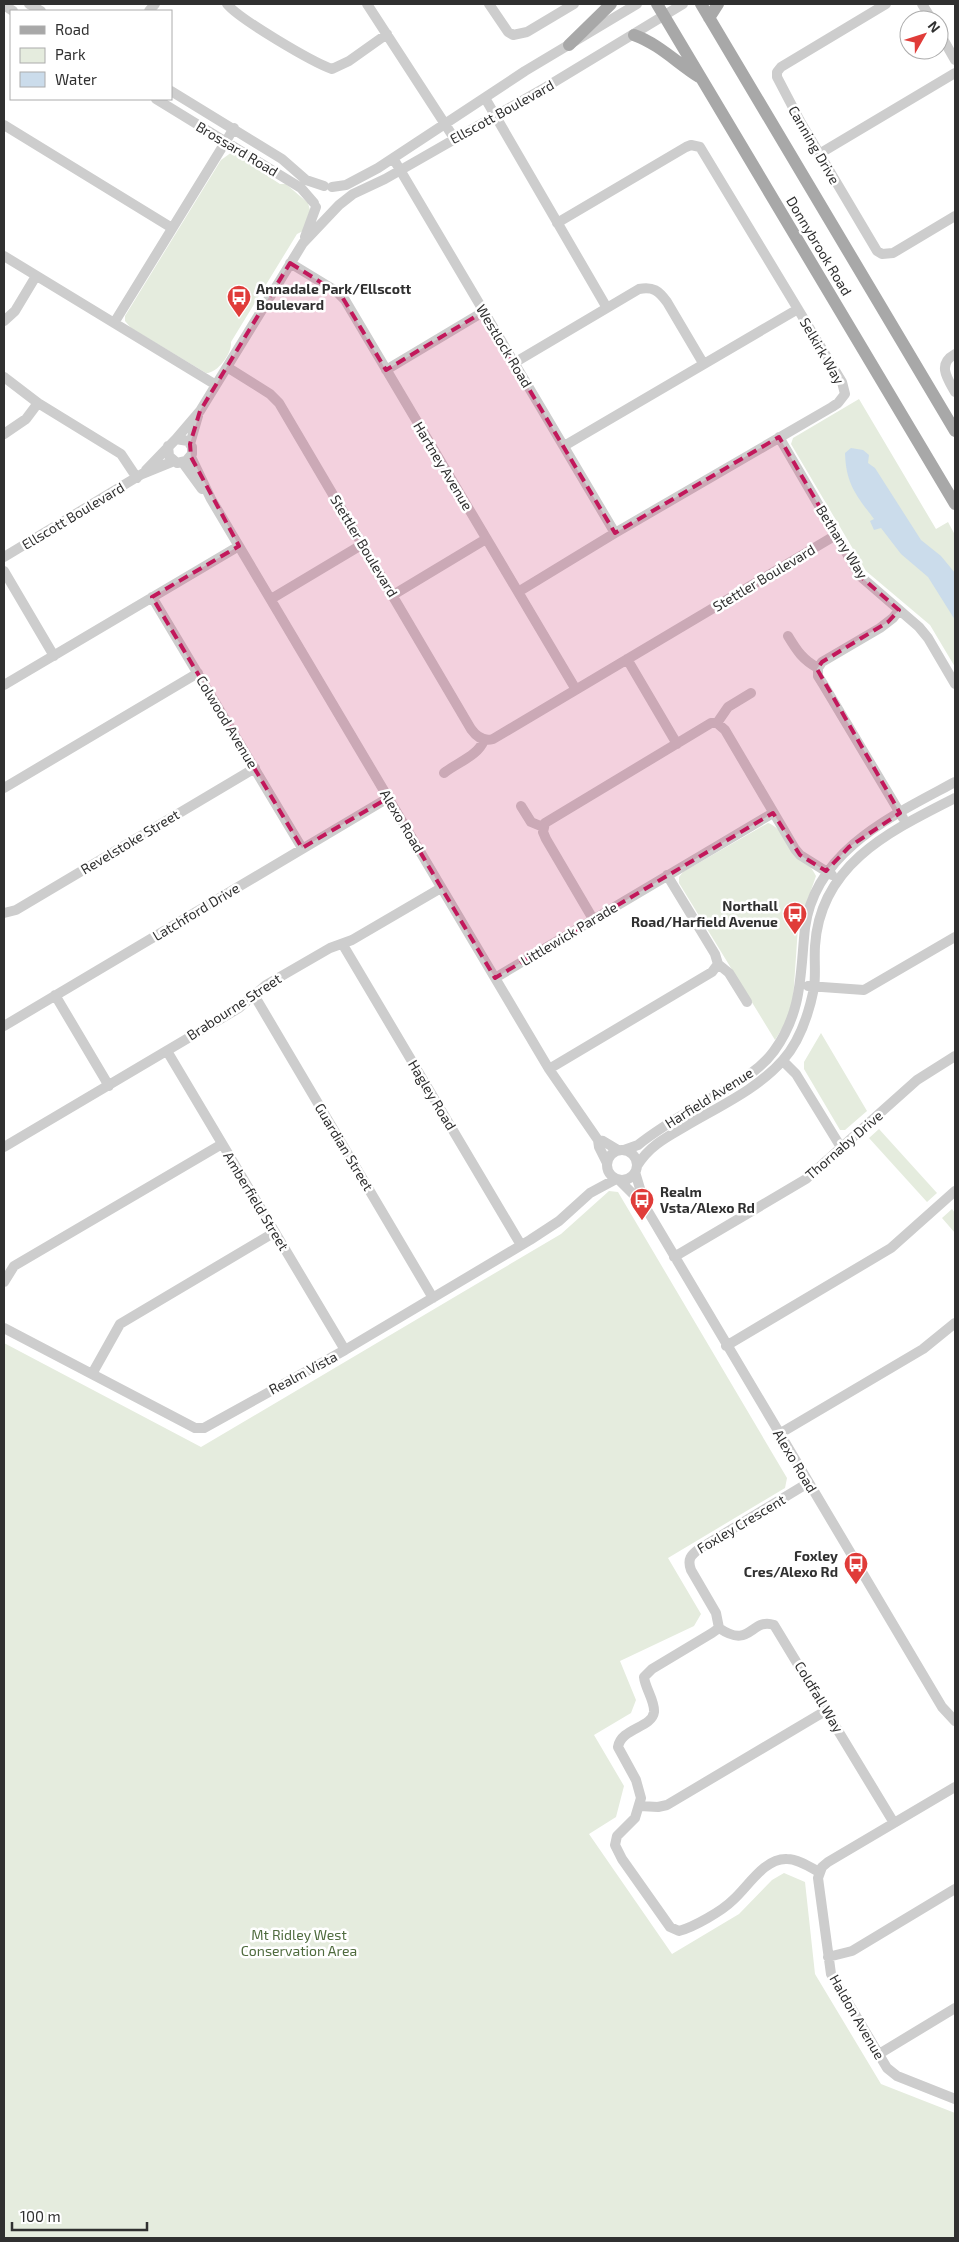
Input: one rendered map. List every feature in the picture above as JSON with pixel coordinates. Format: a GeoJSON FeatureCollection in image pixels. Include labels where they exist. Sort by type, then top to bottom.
{"type":"FeatureCollection","features":[{"type":"Feature","properties":{"kind":"main road"},"geometry":{"type":"LineString","coordinates":[[569,45],[611,4]]}},
{"type":"Feature","properties":{"kind":"main road","name":"Donnybrook Road"},"geometry":{"type":"LineString","coordinates":[[657,4],[955,504]]}},
{"type":"Feature","properties":{"kind":"main road","name":"Donnybrook Road"},"geometry":{"type":"LineString","coordinates":[[701,4],[955,431]]}},
{"type":"Feature","properties":{"kind":"main road"},"geometry":{"type":"LineString","coordinates":[[709,18],[718,4]]}},
{"type":"Feature","properties":{"kind":"main road"},"geometry":{"type":"LineString","coordinates":[[634,35],[650,41],[679,64],[701,78]]}},
{"type":"Feature","properties":{"kind":"street"},"geometry":{"type":"LineString","coordinates":[[227,4],[240,16],[317,63],[332,69],[348,61],[387,34]]}},
{"type":"Feature","properties":{"kind":"street"},"geometry":{"type":"LineString","coordinates":[[367,4],[454,138]]}},
{"type":"Feature","properties":{"kind":"street"},"geometry":{"type":"LineString","coordinates":[[489,4],[508,32],[514,35],[527,32],[574,4]]}},
{"type":"Feature","properties":{"kind":"street","name":"Ellscott Boulevard"},"geometry":{"type":"LineString","coordinates":[[328,187],[346,185],[393,158],[524,71],[637,4]]}},
{"type":"Feature","properties":{"kind":"street","name":"Ellscott Boulevard"},"geometry":{"type":"LineString","coordinates":[[176,439],[200,410],[303,243],[335,208],[352,194],[400,171],[454,138],[546,87],[683,4]]}},
{"type":"Feature","properties":{"kind":"street","name":"Canning Drive"},"geometry":{"type":"LineString","coordinates":[[886,4],[781,67],[777,72],[780,86],[872,245],[882,254],[893,253],[955,216]]}},
{"type":"Feature","properties":{"kind":"street"},"geometry":{"type":"LineString","coordinates":[[819,154],[955,73]]}},
{"type":"Feature","properties":{"kind":"street","name":"Brossard Road"},"geometry":{"type":"LineString","coordinates":[[172,92],[282,159],[306,180],[328,187]]}},
{"type":"Feature","properties":{"kind":"street"},"geometry":{"type":"LineString","coordinates":[[486,98],[607,308]]}},
{"type":"Feature","properties":{"kind":"street","name":"Brossard Road"},"geometry":{"type":"LineString","coordinates":[[158,100],[300,188],[315,205]]}},
{"type":"Feature","properties":{"kind":"street"},"geometry":{"type":"LineString","coordinates":[[4,125],[172,228]]}},
{"type":"Feature","properties":{"kind":"street"},"geometry":{"type":"LineString","coordinates":[[114,323],[234,128]]}},
{"type":"Feature","properties":{"kind":"street","name":"Selkirk Way"},"geometry":{"type":"LineString","coordinates":[[518,592],[615,533],[832,407],[845,394],[842,382],[700,147],[691,145],[686,147],[557,222]]}},
{"type":"Feature","properties":{"kind":"street","name":"Westlock Road"},"geometry":{"type":"LineString","coordinates":[[393,158],[615,533]]}},
{"type":"Feature","properties":{"kind":"street"},"geometry":{"type":"LineString","coordinates":[[328,187],[339,196],[335,208],[323,212],[315,205],[316,191],[328,187]]}},
{"type":"Feature","properties":{"kind":"street","name":"Ellscott Boulevard"},"geometry":{"type":"LineString","coordinates":[[303,243],[315,205]]}},
{"type":"Feature","properties":{"kind":"street"},"geometry":{"type":"LineString","coordinates":[[4,256],[216,385]]}},
{"type":"Feature","properties":{"kind":"street","name":"Hartney Avenue"},"geometry":{"type":"LineString","coordinates":[[290,263],[341,295],[575,688]]}},
{"type":"Feature","properties":{"kind":"street"},"geometry":{"type":"LineString","coordinates":[[4,321],[14,311],[36,276]]}},
{"type":"Feature","properties":{"kind":"street"},"geometry":{"type":"LineString","coordinates":[[514,363],[639,289],[653,288],[660,292],[667,302],[703,363]]}},
{"type":"Feature","properties":{"kind":"street"},"geometry":{"type":"LineString","coordinates":[[564,446],[798,309]]}},
{"type":"Feature","properties":{"kind":"street"},"geometry":{"type":"LineString","coordinates":[[386,370],[483,312]]}},
{"type":"Feature","properties":{"kind":"street"},"geometry":{"type":"LineString","coordinates":[[955,354],[944,365],[946,375],[955,392]]}},
{"type":"Feature","properties":{"kind":"street","name":"Stettler Boulevard"},"geometry":{"type":"LineString","coordinates":[[227,367],[270,394],[279,403],[470,728],[484,740],[493,739],[575,688],[627,660],[836,535]]}},
{"type":"Feature","properties":{"kind":"street"},"geometry":{"type":"LineString","coordinates":[[4,377],[38,403],[121,454],[139,476]]}},
{"type":"Feature","properties":{"kind":"street"},"geometry":{"type":"LineString","coordinates":[[4,434],[26,419],[38,403]]}},
{"type":"Feature","properties":{"kind":"street","name":"Ellscott Boulevard"},"geometry":{"type":"LineString","coordinates":[[190,444],[200,410]]}},
{"type":"Feature","properties":{"kind":"street","name":"Bethany Way"},"geometry":{"type":"LineString","coordinates":[[779,437],[860,576],[928,638],[955,684]]}},
{"type":"Feature","properties":{"kind":"street"},"geometry":{"type":"LineString","coordinates":[[176,439],[184,439],[190,444],[192,450],[183,460],[168,453],[168,446],[176,439]]}},
{"type":"Feature","properties":{"kind":"street","name":"Ellscott Boulevard"},"geometry":{"type":"LineString","coordinates":[[139,476],[168,446]]}},
{"type":"Feature","properties":{"kind":"street","name":"Ellscott Boulevard"},"geometry":{"type":"LineString","coordinates":[[4,557],[139,476],[183,460]]}},
{"type":"Feature","properties":{"kind":"street","name":"Alexo Road"},"geometry":{"type":"LineString","coordinates":[[183,460],[211,499],[549,1069],[598,1140],[599,1148],[607,1165]]}},
{"type":"Feature","properties":{"kind":"street"},"geometry":{"type":"LineString","coordinates":[[393,595],[486,539]]}},
{"type":"Feature","properties":{"kind":"street"},"geometry":{"type":"LineString","coordinates":[[271,599],[363,544]]}},
{"type":"Feature","properties":{"kind":"street"},"geometry":{"type":"LineString","coordinates":[[4,685],[239,546]]}},
{"type":"Feature","properties":{"kind":"street"},"geometry":{"type":"LineString","coordinates":[[4,571],[54,656]]}},
{"type":"Feature","properties":{"kind":"street","name":"Colwood Avenue"},"geometry":{"type":"LineString","coordinates":[[152,597],[302,848]]}},
{"type":"Feature","properties":{"kind":"street"},"geometry":{"type":"LineString","coordinates":[[899,610],[888,622],[822,662],[818,668],[818,676],[906,824]]}},
{"type":"Feature","properties":{"kind":"street"},"geometry":{"type":"LineString","coordinates":[[788,636],[799,655],[805,661],[818,668]]}},
{"type":"Feature","properties":{"kind":"street"},"geometry":{"type":"LineString","coordinates":[[627,660],[677,744]]}},
{"type":"Feature","properties":{"kind":"street"},"geometry":{"type":"LineString","coordinates":[[4,788],[198,673]]}},
{"type":"Feature","properties":{"kind":"street"},"geometry":{"type":"LineString","coordinates":[[543,827],[549,819],[708,725],[717,723],[728,707],[751,693]]}},
{"type":"Feature","properties":{"kind":"street"},"geometry":{"type":"LineString","coordinates":[[717,723],[725,730],[773,813],[800,855],[838,879]]}},
{"type":"Feature","properties":{"kind":"street","name":"Stettler Boulevard"},"geometry":{"type":"LineString","coordinates":[[444,772],[456,763],[478,752],[484,740]]}},
{"type":"Feature","properties":{"kind":"street","name":"Revelstoke Street"},"geometry":{"type":"LineString","coordinates":[[4,913],[16,910],[255,768]]}},
{"type":"Feature","properties":{"kind":"street","name":"Harfield Avenue"},"geometry":{"type":"LineString","coordinates":[[621,1150],[638,1144],[735,1084],[766,1060],[784,1036],[793,1018],[801,985],[806,926],[817,889],[826,871],[848,847],[900,813],[955,782]]}},
{"type":"Feature","properties":{"kind":"street","name":"Latchford Drive"},"geometry":{"type":"LineString","coordinates":[[4,1026],[388,798]]}},
{"type":"Feature","properties":{"kind":"street","name":"Harfield Avenue"},"geometry":{"type":"LineString","coordinates":[[636,1169],[644,1155],[660,1141],[750,1088],[783,1061],[806,1018],[814,987],[815,944],[819,920],[827,897],[838,879],[862,852],[906,824],[955,798]]}},
{"type":"Feature","properties":{"kind":"street"},"geometry":{"type":"LineString","coordinates":[[520,806],[531,822],[543,827]]}},
{"type":"Feature","properties":{"kind":"street","name":"Littlewick Parade"},"geometry":{"type":"LineString","coordinates":[[495,978],[773,813]]}},
{"type":"Feature","properties":{"kind":"street"},"geometry":{"type":"LineString","coordinates":[[543,827],[546,839],[593,919]]}},
{"type":"Feature","properties":{"kind":"street"},"geometry":{"type":"LineString","coordinates":[[667,875],[715,954],[718,964],[729,973],[747,1002]]}},
{"type":"Feature","properties":{"kind":"street","name":"Brabourne Street"},"geometry":{"type":"LineString","coordinates":[[4,1147],[238,1008],[266,985],[324,951],[343,945],[441,888]]}},
{"type":"Feature","properties":{"kind":"street"},"geometry":{"type":"LineString","coordinates":[[801,985],[864,990],[955,937]]}},
{"type":"Feature","properties":{"kind":"street","name":"Hagley Road"},"geometry":{"type":"LineString","coordinates":[[343,945],[521,1245]]}},
{"type":"Feature","properties":{"kind":"street"},"geometry":{"type":"LineString","coordinates":[[549,1069],[712,972],[718,964]]}},
{"type":"Feature","properties":{"kind":"street","name":"Guardian Street"},"geometry":{"type":"LineString","coordinates":[[254,995],[433,1298]]}},
{"type":"Feature","properties":{"kind":"street"},"geometry":{"type":"LineString","coordinates":[[55,996],[108,1086]]}},
{"type":"Feature","properties":{"kind":"street","name":"Amberfield Street"},"geometry":{"type":"LineString","coordinates":[[167,1051],[345,1350]]}},
{"type":"Feature","properties":{"kind":"street","name":"Thornaby Drive"},"geometry":{"type":"LineString","coordinates":[[674,1257],[806,1179],[842,1149],[917,1080],[955,1056]]}},
{"type":"Feature","properties":{"kind":"street"},"geometry":{"type":"LineString","coordinates":[[783,1061],[796,1074],[842,1149]]}},
{"type":"Feature","properties":{"kind":"street","name":"Alexo Road"},"geometry":{"type":"LineString","coordinates":[[598,1140],[621,1150]]}},
{"type":"Feature","properties":{"kind":"street"},"geometry":{"type":"LineString","coordinates":[[4,1282],[14,1266],[222,1144]]}},
{"type":"Feature","properties":{"kind":"street"},"geometry":{"type":"LineString","coordinates":[[621,1150],[632,1154],[636,1169],[628,1179],[618,1179],[607,1165],[610,1158],[621,1150]]}},
{"type":"Feature","properties":{"kind":"street","name":"Realm Vista"},"geometry":{"type":"LineString","coordinates":[[590,1194],[607,1165]]}},
{"type":"Feature","properties":{"kind":"street","name":"Alexo Road"},"geometry":{"type":"LineString","coordinates":[[636,1169],[640,1198],[674,1257],[942,1707],[955,1721]]}},
{"type":"Feature","properties":{"kind":"street","name":"Alexo Road"},"geometry":{"type":"LineString","coordinates":[[618,1179],[634,1195],[640,1198]]}},
{"type":"Feature","properties":{"kind":"street","name":"Realm Vista"},"geometry":{"type":"LineString","coordinates":[[4,1328],[200,1429],[345,1350],[433,1298],[559,1222],[590,1194],[618,1179]]}},
{"type":"Feature","properties":{"kind":"street"},"geometry":{"type":"LineString","coordinates":[[726,1346],[891,1248],[955,1191]]}},
{"type":"Feature","properties":{"kind":"street"},"geometry":{"type":"LineString","coordinates":[[92,1374],[120,1324],[275,1232]]}},
{"type":"Feature","properties":{"kind":"street"},"geometry":{"type":"LineString","coordinates":[[779,1434],[922,1349],[955,1323]]}},
{"type":"Feature","properties":{"kind":"street","name":"Foxley Crescent"},"geometry":{"type":"LineString","coordinates":[[719,1628],[716,1613],[691,1570],[689,1563],[691,1556],[699,1549],[808,1483]]}},
{"type":"Feature","properties":{"kind":"street","name":"Coldfall Way"},"geometry":{"type":"LineString","coordinates":[[719,1628],[736,1637],[742,1636],[767,1623],[774,1625],[894,1823]]}},
{"type":"Feature","properties":{"kind":"street"},"geometry":{"type":"LineString","coordinates":[[719,1628],[652,1669],[644,1677],[646,1688],[654,1707],[653,1715],[622,1737],[618,1747],[640,1790],[640,1806],[635,1818],[616,1836],[615,1845],[622,1859],[674,1929],[684,1930],[726,1906],[758,1873],[776,1861],[788,1858],[819,1872],[828,1862],[955,1787]]}},
{"type":"Feature","properties":{"kind":"street"},"geometry":{"type":"LineString","coordinates":[[640,1806],[658,1807],[667,1805],[827,1710]]}},
{"type":"Feature","properties":{"kind":"street","name":"Haldon Avenue"},"geometry":{"type":"LineString","coordinates":[[819,1872],[818,1878],[831,1974],[892,2073],[955,2099]]}},
{"type":"Feature","properties":{"kind":"street"},"geometry":{"type":"LineString","coordinates":[[828,1957],[852,1951],[955,1890]]}},
{"type":"Feature","properties":{"kind":"street"},"geometry":{"type":"LineString","coordinates":[[879,2054],[955,2008]]}},
{"type":"Feature","properties":{"kind":"highlighted area"},"geometry":{"type":"Polygon","coordinates":[[[290,263],[341,295],[386,370],[483,312],[615,533],[779,437],[860,576],[899,610],[888,622],[822,662],[817,669],[900,813],[849,847],[826,871],[800,855],[773,813],[495,978],[388,798],[302,848],[152,597],[239,546],[191,457],[190,444],[200,411],[290,263]]]}},
{"type":"Feature","properties":{"kind":"green space"},"geometry":{"type":"Polygon","coordinates":[[[232,152],[240,155],[242,159],[280,184],[286,184],[308,203],[310,210],[303,231],[297,234],[231,342],[227,357],[215,370],[206,373],[131,328],[125,321],[125,316],[221,160],[232,152]]]}},
{"type":"Feature","properties":{"kind":"green space"},"geometry":{"type":"Polygon","coordinates":[[[859,399],[936,529],[948,522],[955,535],[955,667],[930,625],[866,571],[791,444],[793,438],[859,399]]]}},
{"type":"Feature","properties":{"kind":"green space"},"geometry":{"type":"Polygon","coordinates":[[[768,823],[773,825],[787,838],[802,855],[816,876],[798,927],[793,1000],[786,1022],[775,1040],[679,883],[679,877],[683,872],[768,823]]]}},
{"type":"Feature","properties":{"kind":"green space"},"geometry":{"type":"Polygon","coordinates":[[[821,1033],[867,1111],[845,1130],[840,1130],[804,1069],[804,1062],[821,1033]]]}},
{"type":"Feature","properties":{"kind":"green space"},"geometry":{"type":"Polygon","coordinates":[[[879,1129],[937,1193],[927,1202],[869,1138],[879,1129]]]}},
{"type":"Feature","properties":{"kind":"green space","name":"Mt Ridley West Conservation Area"},"geometry":{"type":"Polygon","coordinates":[[[609,1191],[618,1192],[787,1478],[785,1488],[668,1558],[701,1614],[694,1626],[620,1661],[636,1700],[631,1713],[594,1735],[624,1786],[616,1817],[589,1834],[672,1954],[739,1914],[772,1880],[784,1873],[805,1882],[815,1974],[881,2084],[955,2113],[955,2238],[4,2238],[4,1343],[201,1447],[561,1234],[609,1191]]]}},
{"type":"Feature","properties":{"kind":"green space"},"geometry":{"type":"Polygon","coordinates":[[[952,1209],[955,1213],[955,1233],[942,1218],[952,1209]]]}},
{"type":"Feature","properties":{"kind":"water"},"geometry":{"type":"Polygon","coordinates":[[[851,448],[863,450],[869,455],[868,463],[875,468],[921,540],[941,556],[955,573],[955,620],[928,577],[901,554],[881,528],[874,530],[870,521],[874,519],[857,496],[847,473],[845,453],[851,448]]]}},
{"type":"Feature","properties":{"kind":"place","name":"Annadale Park/Ellscott Boulevard"},"geometry":{"type":"Point","coordinates":[239,318]}},
{"type":"Feature","properties":{"kind":"place","name":"Northall Road/Harfield Avenue"},"geometry":{"type":"Point","coordinates":[795,935]}},
{"type":"Feature","properties":{"kind":"place","name":"Realm Vsta/Alexo Rd"},"geometry":{"type":"Point","coordinates":[642,1221]}},
{"type":"Feature","properties":{"kind":"place","name":"Foxley Cres/Alexo Rd"},"geometry":{"type":"Point","coordinates":[856,1585]}}]}
